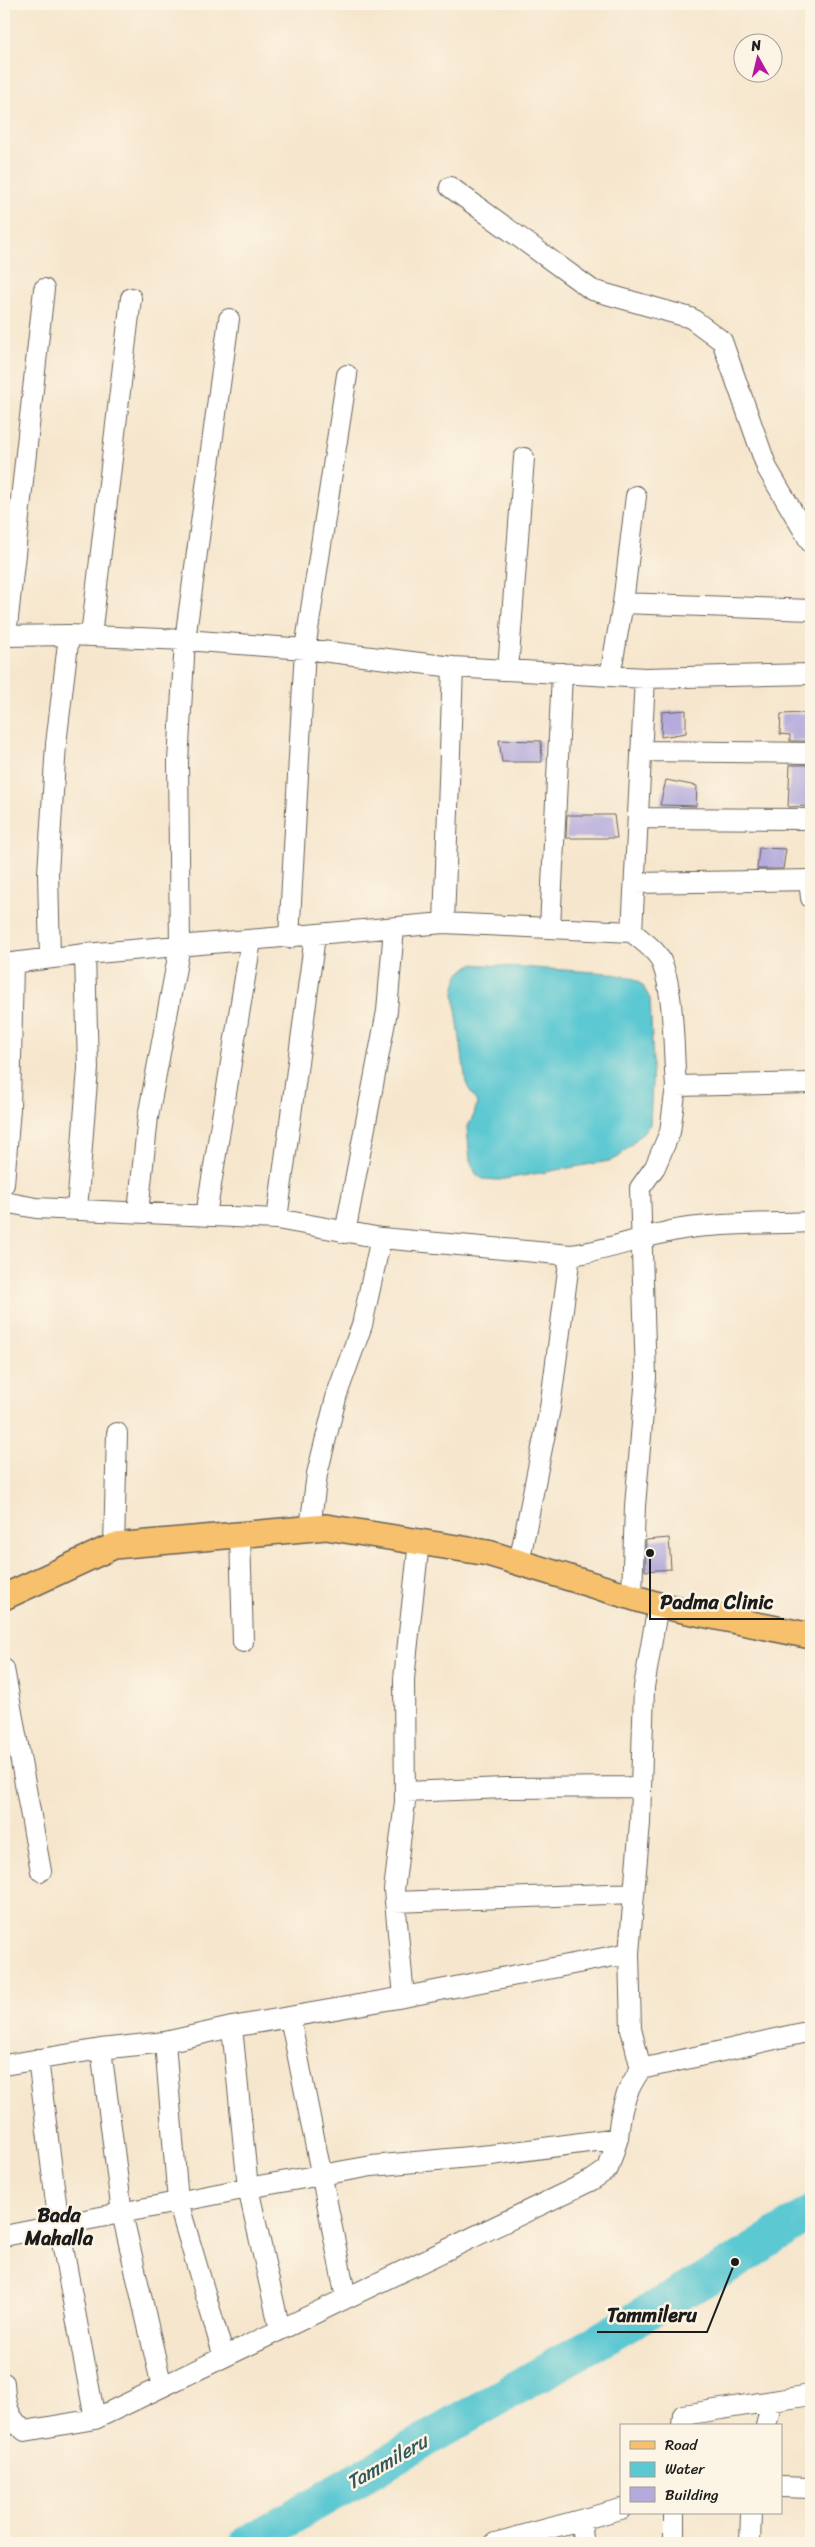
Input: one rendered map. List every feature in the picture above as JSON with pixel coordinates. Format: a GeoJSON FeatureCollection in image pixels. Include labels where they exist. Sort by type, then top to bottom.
{"type":"FeatureCollection","features":[{"type":"Feature","properties":{"kind":"main road"},"geometry":{"type":"LineString","coordinates":[[4,1597],[114,1546],[326,1527],[488,1553],[658,1605],[811,1636]]}},
{"type":"Feature","properties":{"kind":"street"},"geometry":{"type":"LineString","coordinates":[[450,186],[592,290],[691,318],[722,341],[767,468],[811,542]]}},
{"type":"Feature","properties":{"kind":"street"},"geometry":{"type":"LineString","coordinates":[[44,289],[5,636],[69,635],[185,640],[305,650],[453,667],[645,678],[811,674]]}},
{"type":"Feature","properties":{"kind":"street"},"geometry":{"type":"LineString","coordinates":[[91,636],[131,298]]}},
{"type":"Feature","properties":{"kind":"street"},"geometry":{"type":"LineString","coordinates":[[138,1212],[148,1117],[180,946],[178,762],[185,640],[229,320]]}},
{"type":"Feature","properties":{"kind":"street"},"geometry":{"type":"LineString","coordinates":[[289,938],[305,650],[347,375]]}},
{"type":"Feature","properties":{"kind":"street"},"geometry":{"type":"LineString","coordinates":[[508,670],[524,458]]}},
{"type":"Feature","properties":{"kind":"street"},"geometry":{"type":"LineString","coordinates":[[610,676],[623,603],[636,496]]}},
{"type":"Feature","properties":{"kind":"street"},"geometry":{"type":"LineString","coordinates":[[623,603],[811,610]]}},
{"type":"Feature","properties":{"kind":"street"},"geometry":{"type":"LineString","coordinates":[[50,958],[48,873],[56,744],[69,635]]}},
{"type":"Feature","properties":{"kind":"street"},"geometry":{"type":"LineString","coordinates":[[444,924],[453,667]]}},
{"type":"Feature","properties":{"kind":"street"},"geometry":{"type":"LineString","coordinates":[[550,928],[562,673]]}},
{"type":"Feature","properties":{"kind":"street"},"geometry":{"type":"LineString","coordinates":[[632,932],[645,678]]}},
{"type":"Feature","properties":{"kind":"street"},"geometry":{"type":"LineString","coordinates":[[642,751],[811,753]]}},
{"type":"Feature","properties":{"kind":"street"},"geometry":{"type":"LineString","coordinates":[[638,818],[811,819]]}},
{"type":"Feature","properties":{"kind":"street"},"geometry":{"type":"LineString","coordinates":[[635,883],[811,886]]}},
{"type":"Feature","properties":{"kind":"street"},"geometry":{"type":"LineString","coordinates":[[4,1184],[10,1108],[8,963],[85,954],[444,924],[632,932],[659,958],[664,972],[669,996],[676,1086],[670,1132],[655,1167],[640,1188],[646,1377],[635,1506],[632,1596]]}},
{"type":"Feature","properties":{"kind":"street"},"geometry":{"type":"LineString","coordinates":[[345,1233],[387,1011],[394,928]]}},
{"type":"Feature","properties":{"kind":"street"},"geometry":{"type":"LineString","coordinates":[[277,1219],[315,936]]}},
{"type":"Feature","properties":{"kind":"street"},"geometry":{"type":"LineString","coordinates":[[206,1215],[251,941]]}},
{"type":"Feature","properties":{"kind":"street"},"geometry":{"type":"LineString","coordinates":[[77,1210],[88,1068],[85,954]]}},
{"type":"Feature","properties":{"kind":"street"},"geometry":{"type":"LineString","coordinates":[[676,1086],[811,1083]]}},
{"type":"Feature","properties":{"kind":"street"},"geometry":{"type":"LineString","coordinates":[[4,1202],[36,1208],[277,1219],[345,1233],[381,1238],[570,1254],[597,1252],[643,1237],[689,1228],[811,1222]]}},
{"type":"Feature","properties":{"kind":"street"},"geometry":{"type":"LineString","coordinates":[[310,1528],[317,1474],[334,1403],[362,1325],[381,1238]]}},
{"type":"Feature","properties":{"kind":"street"},"geometry":{"type":"LineString","coordinates":[[519,1562],[550,1408],[570,1254]]}},
{"type":"Feature","properties":{"kind":"street"},"geometry":{"type":"LineString","coordinates":[[114,1546],[117,1433]]}},
{"type":"Feature","properties":{"kind":"street"},"geometry":{"type":"LineString","coordinates":[[240,1534],[243,1642]]}},
{"type":"Feature","properties":{"kind":"street"},"geometry":{"type":"LineString","coordinates":[[404,1998],[394,1890],[405,1792],[404,1679],[420,1542]]}},
{"type":"Feature","properties":{"kind":"street"},"geometry":{"type":"LineString","coordinates":[[641,2069],[631,2029],[628,1953],[641,1787],[644,1687],[658,1605]]}},
{"type":"Feature","properties":{"kind":"street"},"geometry":{"type":"LineString","coordinates":[[4,1669],[41,1871]]}},
{"type":"Feature","properties":{"kind":"street"},"geometry":{"type":"LineString","coordinates":[[405,1792],[505,1788],[641,1787]]}},
{"type":"Feature","properties":{"kind":"street"},"geometry":{"type":"LineString","coordinates":[[395,1902],[634,1893]]}},
{"type":"Feature","properties":{"kind":"street"},"geometry":{"type":"LineString","coordinates":[[4,2065],[101,2049],[165,2042],[232,2026],[404,1998],[628,1953]]}},
{"type":"Feature","properties":{"kind":"street"},"geometry":{"type":"LineString","coordinates":[[290,2017],[346,2298]]}},
{"type":"Feature","properties":{"kind":"street"},"geometry":{"type":"LineString","coordinates":[[232,2026],[248,2188],[280,2330]]}},
{"type":"Feature","properties":{"kind":"street"},"geometry":{"type":"LineString","coordinates":[[4,2383],[5,2404],[14,2423],[25,2431],[95,2419],[592,2180],[608,2169],[618,2138],[620,2112],[630,2084],[641,2069],[811,2031]]}},
{"type":"Feature","properties":{"kind":"street"},"geometry":{"type":"LineString","coordinates":[[165,2042],[178,2202],[224,2357]]}},
{"type":"Feature","properties":{"kind":"street"},"geometry":{"type":"LineString","coordinates":[[101,2049],[122,2213],[162,2387]]}},
{"type":"Feature","properties":{"kind":"street"},"geometry":{"type":"LineString","coordinates":[[38,2059],[59,2226],[95,2419]]}},
{"type":"Feature","properties":{"kind":"street"},"geometry":{"type":"LineString","coordinates":[[4,2236],[248,2188],[372,2166],[492,2155],[618,2138]]}},
{"type":"Feature","properties":{"kind":"street"},"geometry":{"type":"LineString","coordinates":[[682,2424],[683,2416],[811,2395]]}},
{"type":"Feature","properties":{"kind":"street"},"geometry":{"type":"LineString","coordinates":[[766,2424],[772,2401]]}},
{"type":"Feature","properties":{"kind":"street"},"geometry":{"type":"LineString","coordinates":[[782,2487],[811,2488]]}},
{"type":"Feature","properties":{"kind":"street"},"geometry":{"type":"LineString","coordinates":[[495,2543],[620,2509]]}},
{"type":"Feature","properties":{"kind":"street"},"geometry":{"type":"LineString","coordinates":[[674,2514],[674,2543]]}},
{"type":"Feature","properties":{"kind":"street"},"geometry":{"type":"LineString","coordinates":[[750,2543],[751,2514]]}},
{"type":"Feature","properties":{"kind":"street"},"geometry":{"type":"LineString","coordinates":[[580,2521],[584,2543]]}},
{"type":"Feature","properties":{"kind":"water"},"geometry":{"type":"Polygon","coordinates":[[[472,964],[609,973],[635,979],[643,986],[650,999],[653,1063],[650,1125],[619,1157],[609,1161],[499,1180],[483,1179],[476,1174],[470,1160],[467,1128],[474,1115],[477,1103],[466,1083],[454,994],[458,974],[472,964]]]}},
{"type":"Feature","properties":{"kind":"building"},"geometry":{"type":"Polygon","coordinates":[[[686,710],[686,733],[661,737],[662,712],[686,710]]]}},
{"type":"Feature","properties":{"kind":"building"},"geometry":{"type":"Polygon","coordinates":[[[807,713],[805,741],[790,741],[790,735],[780,734],[781,714],[807,713]]]}},
{"type":"Feature","properties":{"kind":"building"},"geometry":{"type":"Polygon","coordinates":[[[499,740],[541,741],[542,762],[502,762],[499,740]]]}},
{"type":"Feature","properties":{"kind":"building"},"geometry":{"type":"Polygon","coordinates":[[[790,765],[811,765],[811,806],[788,807],[790,765]]]}},
{"type":"Feature","properties":{"kind":"building"},"geometry":{"type":"Polygon","coordinates":[[[666,780],[697,786],[696,806],[660,805],[666,780]]]}},
{"type":"Feature","properties":{"kind":"building"},"geometry":{"type":"Polygon","coordinates":[[[567,815],[614,815],[617,838],[566,838],[567,815]]]}},
{"type":"Feature","properties":{"kind":"building"},"geometry":{"type":"Polygon","coordinates":[[[759,848],[786,849],[783,869],[757,869],[759,848]]]}},
{"type":"Feature","properties":{"kind":"building"},"geometry":{"type":"Polygon","coordinates":[[[669,1538],[671,1569],[645,1571],[646,1540],[669,1538]]]}},
{"type":"Feature","properties":{"kind":"waterway","name":"Tammileru"},"geometry":{"type":"LineString","coordinates":[[247,2543],[735,2262],[811,2213]]}},
{"type":"Feature","properties":{"kind":"place","name":"Padma Clinic"},"geometry":{"type":"Point","coordinates":[650,1553]}},
{"type":"Feature","properties":{"kind":"place","name":"Tammileru"},"geometry":{"type":"Point","coordinates":[735,2262]}},
{"type":"Feature","properties":{"kind":"district","name":"Bada Mahalla"},"geometry":{"type":"Point","coordinates":[59,2226]}}]}
